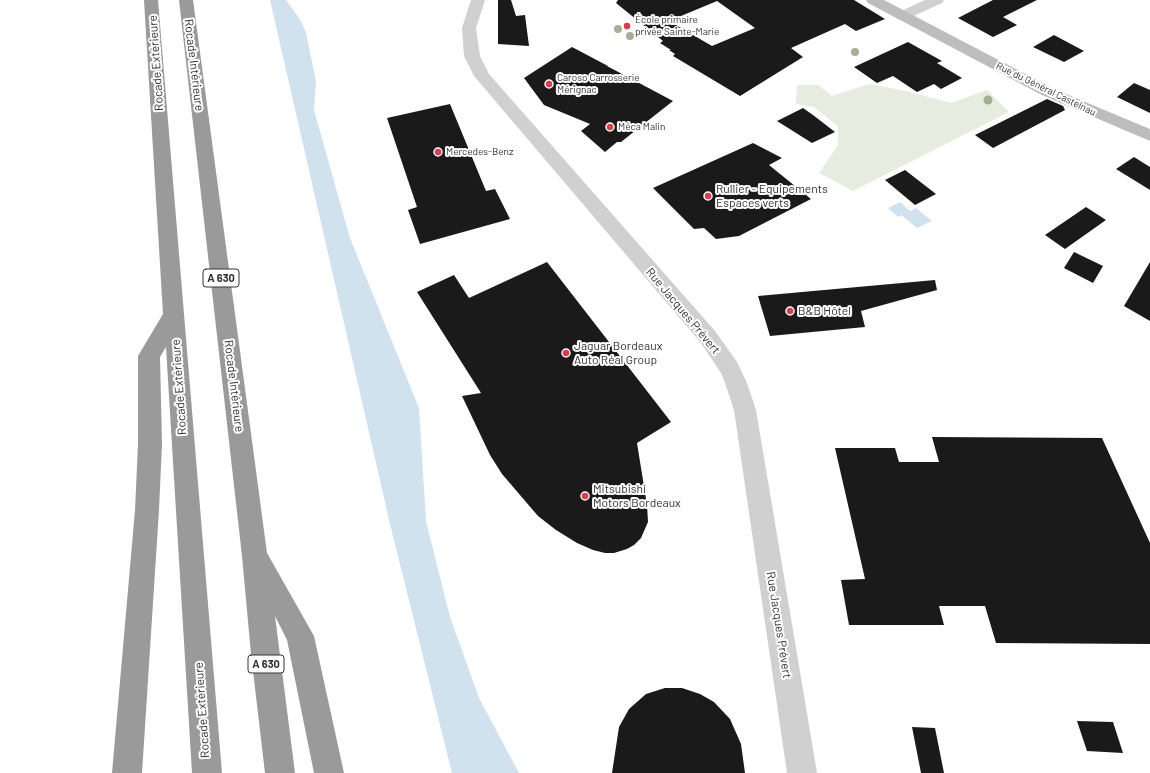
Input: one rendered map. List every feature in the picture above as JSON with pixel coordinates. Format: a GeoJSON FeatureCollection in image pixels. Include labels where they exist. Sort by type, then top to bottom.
{"type":"FeatureCollection","features":[{"type":"Feature","properties":{"kind":"highway","name":"Rocade Extérieure"},"geometry":{"type":"LineString","coordinates":[[151,0],[207,773]]}},
{"type":"Feature","properties":{"kind":"highway","name":"Rocade Intérieure"},"geometry":{"type":"LineString","coordinates":[[186,0],[255,556],[265,654],[280,773]]}},
{"type":"Feature","properties":{"kind":"highway"},"geometry":{"type":"LineString","coordinates":[[128,773],[147,510],[150,444],[148,356],[174,314]]}},
{"type":"Feature","properties":{"kind":"highway"},"geometry":{"type":"LineString","coordinates":[[255,556],[300,636],[329,773]]}},
{"type":"Feature","properties":{"kind":"street","name":"Rue Jacques Prévert"},"geometry":{"type":"LineString","coordinates":[[478,0],[469,28],[472,56],[482,76],[708,337],[729,368],[736,384],[745,410],[802,773]]}},
{"type":"Feature","properties":{"kind":"street","name":"Rue du Général Castelnau"},"geometry":{"type":"LineString","coordinates":[[873,0],[906,14]]}},
{"type":"Feature","properties":{"kind":"street","name":"Rue du Général Castelnau"},"geometry":{"type":"LineString","coordinates":[[888,0],[906,14],[944,38],[1048,92],[1150,135]]}},
{"type":"Feature","properties":{"kind":"street"},"geometry":{"type":"LineString","coordinates":[[906,14],[937,0]]}},
{"type":"Feature","properties":{"kind":"shaded area"},"geometry":{"type":"Polygon","coordinates":[[[869,84],[906,91],[951,103],[987,90],[1009,112],[853,191],[819,173],[838,145],[838,126],[814,107],[796,104],[797,85],[819,85],[832,96],[869,84]]]}},
{"type":"Feature","properties":{"kind":"water"},"geometry":{"type":"Polygon","coordinates":[[[270,0],[286,0],[301,21],[306,33],[316,81],[314,110],[350,238],[419,408],[426,521],[450,617],[479,698],[519,773],[452,773],[390,524],[270,0]]]}},
{"type":"Feature","properties":{"kind":"water"},"geometry":{"type":"Polygon","coordinates":[[[900,202],[910,211],[916,208],[932,221],[917,228],[901,215],[898,217],[888,208],[900,202]]]}},
{"type":"Feature","properties":{"kind":"building"},"geometry":{"type":"Polygon","coordinates":[[[498,0],[511,0],[516,16],[525,15],[529,46],[498,44],[498,0]]]}},
{"type":"Feature","properties":{"kind":"building"},"geometry":{"type":"Polygon","coordinates":[[[618,0],[854,0],[885,19],[856,31],[845,24],[791,48],[803,57],[740,96],[673,56],[675,54],[669,50],[671,50],[660,43],[663,41],[616,3],[618,0]],[[717,1],[669,21],[712,46],[755,28],[717,1]]]}},
{"type":"Feature","properties":{"kind":"building"},"geometry":{"type":"Polygon","coordinates":[[[993,0],[1037,0],[1003,17],[1017,25],[993,37],[958,18],[993,0]]]}},
{"type":"Feature","properties":{"kind":"building"},"geometry":{"type":"Polygon","coordinates":[[[1054,35],[1084,51],[1064,62],[1033,47],[1054,35]]]}},
{"type":"Feature","properties":{"kind":"building"},"geometry":{"type":"Polygon","coordinates":[[[908,42],[942,61],[937,63],[962,78],[941,89],[934,84],[917,92],[893,76],[877,83],[854,67],[908,42]]]}},
{"type":"Feature","properties":{"kind":"building"},"geometry":{"type":"Polygon","coordinates":[[[572,47],[673,101],[621,142],[617,142],[605,152],[581,131],[590,124],[544,105],[524,78],[572,47]]]}},
{"type":"Feature","properties":{"kind":"building"},"geometry":{"type":"Polygon","coordinates":[[[1134,83],[1150,90],[1150,113],[1117,97],[1134,83]]]}},
{"type":"Feature","properties":{"kind":"building"},"geometry":{"type":"Polygon","coordinates":[[[1047,99],[1063,106],[1065,110],[993,148],[975,135],[1047,99]]]}},
{"type":"Feature","properties":{"kind":"building"},"geometry":{"type":"Polygon","coordinates":[[[450,104],[486,191],[495,189],[510,219],[420,244],[408,210],[417,207],[387,118],[450,104]]]}},
{"type":"Feature","properties":{"kind":"building"},"geometry":{"type":"Polygon","coordinates":[[[803,108],[835,132],[812,143],[777,121],[803,108]]]}},
{"type":"Feature","properties":{"kind":"building"},"geometry":{"type":"Polygon","coordinates":[[[753,143],[782,158],[769,165],[811,199],[739,236],[716,239],[704,228],[694,229],[653,188],[753,143]]]}},
{"type":"Feature","properties":{"kind":"building"},"geometry":{"type":"Polygon","coordinates":[[[1134,157],[1150,167],[1150,190],[1116,169],[1134,157]]]}},
{"type":"Feature","properties":{"kind":"building"},"geometry":{"type":"Polygon","coordinates":[[[905,170],[936,194],[915,205],[885,180],[905,170]]]}},
{"type":"Feature","properties":{"kind":"building"},"geometry":{"type":"Polygon","coordinates":[[[1086,207],[1106,220],[1065,249],[1045,235],[1086,207]]]}},
{"type":"Feature","properties":{"kind":"building"},"geometry":{"type":"Polygon","coordinates":[[[1074,252],[1103,266],[1093,283],[1064,268],[1074,252]]]}},
{"type":"Feature","properties":{"kind":"building"},"geometry":{"type":"Polygon","coordinates":[[[547,262],[671,422],[637,443],[647,505],[648,522],[641,538],[634,545],[614,553],[605,553],[593,550],[577,543],[556,530],[538,516],[502,474],[490,455],[462,396],[481,393],[417,292],[454,275],[469,298],[547,262]]]}},
{"type":"Feature","properties":{"kind":"building"},"geometry":{"type":"Polygon","coordinates":[[[1150,262],[1150,321],[1124,306],[1150,262]]]}},
{"type":"Feature","properties":{"kind":"building"},"geometry":{"type":"Polygon","coordinates":[[[935,280],[937,290],[861,311],[865,327],[770,336],[758,296],[935,280]]]}},
{"type":"Feature","properties":{"kind":"building"},"geometry":{"type":"Polygon","coordinates":[[[932,437],[1102,438],[1150,543],[1150,644],[996,643],[985,606],[939,606],[944,625],[849,625],[841,580],[865,579],[835,448],[895,448],[899,462],[939,462],[932,437]]]}},
{"type":"Feature","properties":{"kind":"building"},"geometry":{"type":"Polygon","coordinates":[[[665,688],[682,688],[700,694],[714,702],[730,719],[741,744],[745,773],[612,773],[619,727],[629,709],[646,694],[665,688]]]}},
{"type":"Feature","properties":{"kind":"building"},"geometry":{"type":"Polygon","coordinates":[[[1077,721],[1113,722],[1123,753],[1087,751],[1077,721]]]}},
{"type":"Feature","properties":{"kind":"building"},"geometry":{"type":"Polygon","coordinates":[[[912,727],[935,728],[944,773],[921,773],[912,727]]]}},
{"type":"Feature","properties":{"kind":"place","name":"École primaire privée Sainte-Marie"},"geometry":{"type":"Point","coordinates":[627,26]}},
{"type":"Feature","properties":{"kind":"place","name":"Caroso Carrosserie Mérignac"},"geometry":{"type":"Point","coordinates":[549,84]}},
{"type":"Feature","properties":{"kind":"place","name":"Méca Malin"},"geometry":{"type":"Point","coordinates":[610,127]}},
{"type":"Feature","properties":{"kind":"place","name":"Mercedes-Benz"},"geometry":{"type":"Point","coordinates":[438,152]}},
{"type":"Feature","properties":{"kind":"place","name":"Rullier - Equipements Espaces verts"},"geometry":{"type":"Point","coordinates":[708,196]}},
{"type":"Feature","properties":{"kind":"place","name":"B&B Hôtel"},"geometry":{"type":"Point","coordinates":[790,311]}},
{"type":"Feature","properties":{"kind":"place","name":"Jaguar Bordeaux Auto Réal Group"},"geometry":{"type":"Point","coordinates":[566,353]}},
{"type":"Feature","properties":{"kind":"place","name":"Mitsubishi Motors Bordeaux"},"geometry":{"type":"Point","coordinates":[585,496]}}]}
